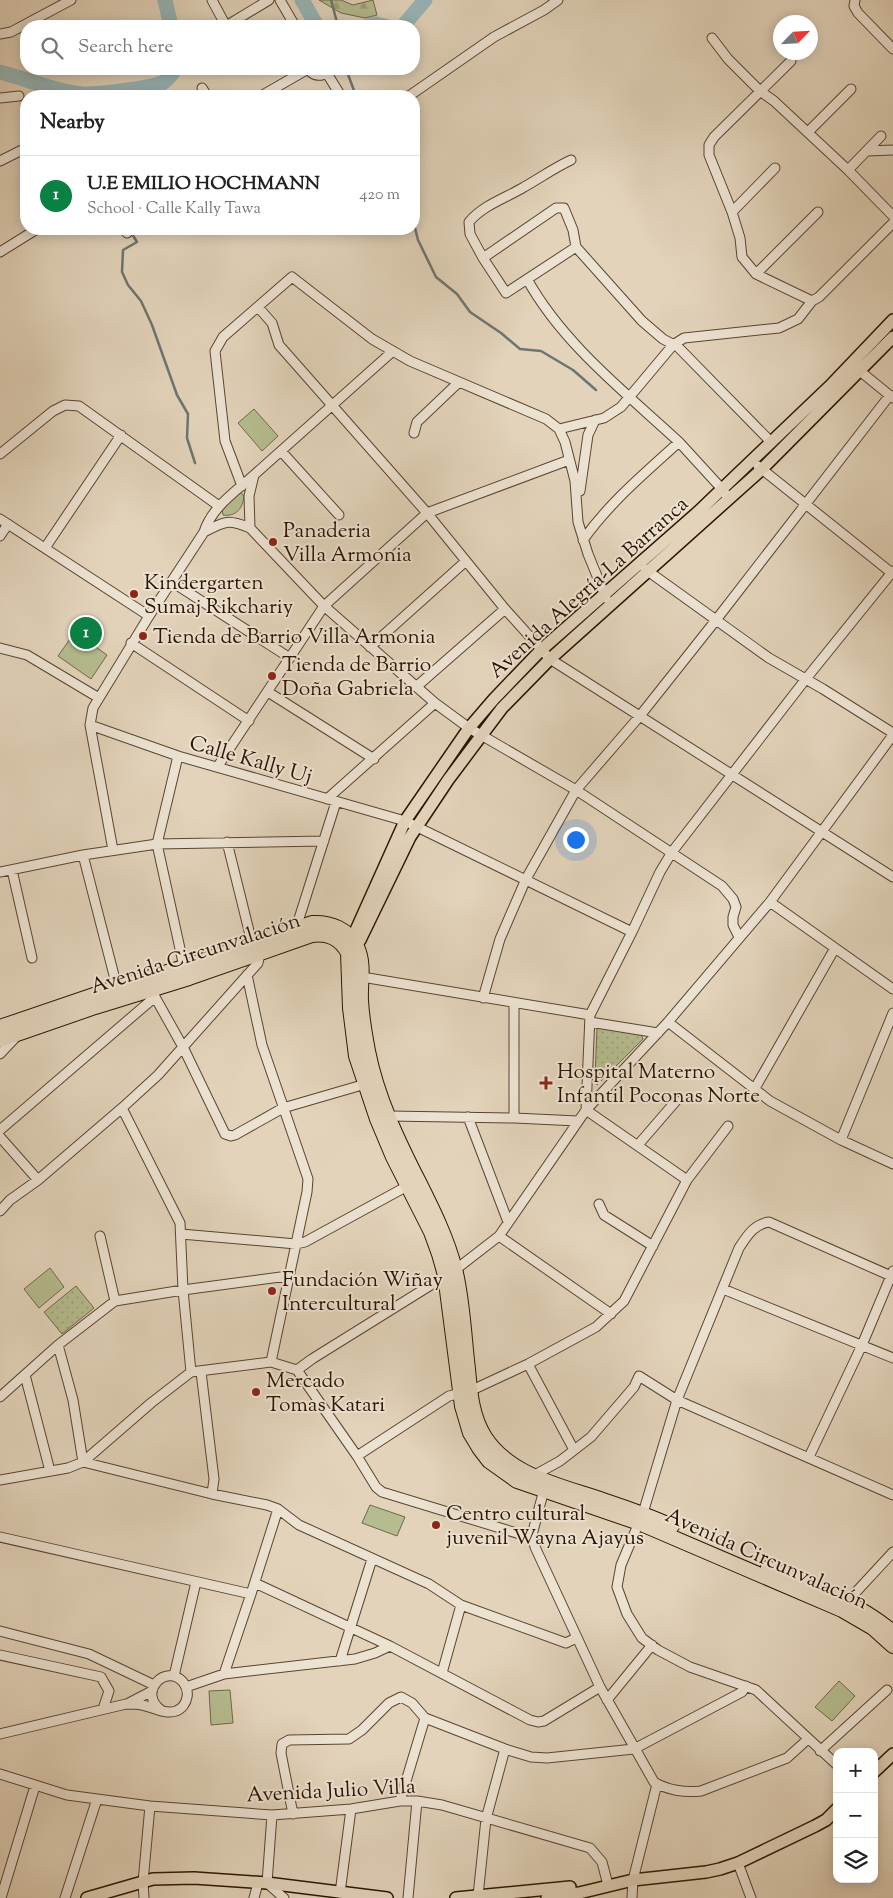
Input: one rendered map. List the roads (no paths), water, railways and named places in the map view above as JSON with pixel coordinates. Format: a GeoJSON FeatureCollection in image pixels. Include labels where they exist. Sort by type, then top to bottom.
{"type":"FeatureCollection","features":[{"type":"Feature","properties":{"kind":"highway","name":"Avenida Circunvalación"},"geometry":{"type":"LineString","coordinates":[[7,1032],[117,987],[298,933],[333,936],[350,946],[361,962],[356,976],[350,1008],[356,1056],[389,1116],[431,1232],[450,1273],[465,1391],[463,1411],[470,1433],[489,1460],[517,1481],[546,1486],[641,1518],[844,1605],[872,1615],[893,1632]]}},
{"type":"Feature","properties":{"kind":"highway","name":"Avenida Circunvalación"},"geometry":{"type":"LineString","coordinates":[[7,1032],[155,993],[256,946]]}},
{"type":"Feature","properties":{"kind":"highway","name":"Avenida Circunvalación"},"geometry":{"type":"LineString","coordinates":[[370,1082],[377,1119],[412,1183]]}},
{"type":"Feature","properties":{"kind":"highway","name":"Avenida Circunvalación"},"geometry":{"type":"LineString","coordinates":[[465,1391],[485,1437],[498,1453],[546,1486]]}},
{"type":"Feature","properties":{"kind":"highway","name":"Avenida Circunvalación"},"geometry":{"type":"LineString","coordinates":[[844,1605],[893,1646]]}},
{"type":"Feature","properties":{"kind":"main road","name":"Avenida Alegría-La Barranca"},"geometry":{"type":"LineString","coordinates":[[350,946],[396,837],[469,728],[540,650],[604,595],[643,567],[729,499],[761,470],[855,368],[893,320]]}},
{"type":"Feature","properties":{"kind":"main road","name":"Avenida Alegría-La Barranca"},"geometry":{"type":"LineString","coordinates":[[350,946],[416,827],[502,708],[550,659],[611,605],[643,567],[752,460],[855,368],[893,337]]}},
{"type":"Feature","properties":{"kind":"main road"},"geometry":{"type":"LineString","coordinates":[[878,1768],[893,1754]]}},
{"type":"Feature","properties":{"kind":"main road"},"geometry":{"type":"LineString","coordinates":[[547,1898],[594,1894],[608,1885],[633,1880],[706,1872],[738,1863],[815,1826],[826,1820],[833,1813]]}},
{"type":"Feature","properties":{"kind":"main road"},"geometry":{"type":"LineString","coordinates":[[87,1898],[154,1879],[194,1878],[263,1883],[387,1898]]}},
{"type":"Feature","properties":{"kind":"main road"},"geometry":{"type":"LineString","coordinates":[[456,1898],[580,1886],[594,1894]]}},
{"type":"Feature","properties":{"kind":"street"},"geometry":{"type":"LineString","coordinates":[[34,20],[71,0]]}},
{"type":"Feature","properties":{"kind":"street"},"geometry":{"type":"LineString","coordinates":[[212,0],[223,20]]}},
{"type":"Feature","properties":{"kind":"street"},"geometry":{"type":"LineString","coordinates":[[236,20],[269,0]]}},
{"type":"Feature","properties":{"kind":"street"},"geometry":{"type":"LineString","coordinates":[[280,0],[292,20]]}},
{"type":"Feature","properties":{"kind":"street"},"geometry":{"type":"LineString","coordinates":[[418,90],[494,37],[544,10],[558,0]]}},
{"type":"Feature","properties":{"kind":"street"},"geometry":{"type":"LineString","coordinates":[[855,0],[854,6],[858,13],[893,49]]}},
{"type":"Feature","properties":{"kind":"street"},"geometry":{"type":"LineString","coordinates":[[0,34],[11,32],[20,27]]}},
{"type":"Feature","properties":{"kind":"street"},"geometry":{"type":"LineString","coordinates":[[712,38],[728,59],[760,91],[808,132],[893,216]]}},
{"type":"Feature","properties":{"kind":"street"},"geometry":{"type":"LineString","coordinates":[[791,60],[714,138],[709,145],[709,155],[732,212],[740,238],[742,257],[756,274],[812,302]]}},
{"type":"Feature","properties":{"kind":"street"},"geometry":{"type":"LineString","coordinates":[[271,90],[298,75]]}},
{"type":"Feature","properties":{"kind":"street"},"geometry":{"type":"LineString","coordinates":[[329,75],[338,90]]}},
{"type":"Feature","properties":{"kind":"street"},"geometry":{"type":"LineString","coordinates":[[808,132],[851,89]]}},
{"type":"Feature","properties":{"kind":"street"},"geometry":{"type":"LineString","coordinates":[[0,98],[19,96]]}},
{"type":"Feature","properties":{"kind":"street"},"geometry":{"type":"LineString","coordinates":[[848,170],[881,136]]}},
{"type":"Feature","properties":{"kind":"street"},"geometry":{"type":"LineString","coordinates":[[867,151],[893,150]]}},
{"type":"Feature","properties":{"kind":"street"},"geometry":{"type":"LineString","coordinates":[[0,161],[20,151]]}},
{"type":"Feature","properties":{"kind":"street"},"geometry":{"type":"LineString","coordinates":[[571,160],[550,170],[525,187],[477,213],[469,222],[470,234],[506,293],[576,246]]}},
{"type":"Feature","properties":{"kind":"street"},"geometry":{"type":"LineString","coordinates":[[732,212],[775,168]]}},
{"type":"Feature","properties":{"kind":"street"},"geometry":{"type":"LineString","coordinates":[[483,258],[556,208],[564,208],[573,230],[576,246],[642,321],[663,340],[684,354],[771,442]]}},
{"type":"Feature","properties":{"kind":"street"},"geometry":{"type":"LineString","coordinates":[[756,274],[818,212]]}},
{"type":"Feature","properties":{"kind":"street"},"geometry":{"type":"LineString","coordinates":[[559,429],[604,418],[621,407],[673,345],[689,336],[779,328],[798,319],[812,302],[893,223]]}},
{"type":"Feature","properties":{"kind":"street"},"geometry":{"type":"LineString","coordinates":[[0,252],[27,235]]}},
{"type":"Feature","properties":{"kind":"street"},"geometry":{"type":"LineString","coordinates":[[242,486],[225,441],[215,351],[223,337],[292,278],[372,339],[393,352],[546,419],[559,429],[565,442],[575,481],[578,522],[604,595],[611,605]]}},
{"type":"Feature","properties":{"kind":"street"},"geometry":{"type":"LineString","coordinates":[[526,279],[534,293],[562,330],[591,361],[679,442],[729,499]]}},
{"type":"Feature","properties":{"kind":"street"},"geometry":{"type":"LineString","coordinates":[[258,307],[272,323],[279,345],[427,513],[505,609],[550,659],[893,878]]}},
{"type":"Feature","properties":{"kind":"street"},"geometry":{"type":"LineString","coordinates":[[113,850],[90,726],[93,708],[131,644],[219,506],[393,352]]}},
{"type":"Feature","properties":{"kind":"street"},"geometry":{"type":"LineString","coordinates":[[483,998],[500,939],[526,880],[576,790],[639,717],[891,396],[855,368]]}},
{"type":"Feature","properties":{"kind":"street"},"geometry":{"type":"LineString","coordinates":[[414,433],[417,422],[459,382]]}},
{"type":"Feature","properties":{"kind":"street"},"geometry":{"type":"LineString","coordinates":[[0,454],[53,411],[65,405],[79,406],[219,506]]}},
{"type":"Feature","properties":{"kind":"street"},"geometry":{"type":"LineString","coordinates":[[577,506],[588,435],[594,420]]}},
{"type":"Feature","properties":{"kind":"street"},"geometry":{"type":"LineString","coordinates":[[45,548],[121,435]]}},
{"type":"Feature","properties":{"kind":"street"},"geometry":{"type":"LineString","coordinates":[[584,540],[600,516],[616,499],[679,442]]}},
{"type":"Feature","properties":{"kind":"street"},"geometry":{"type":"LineString","coordinates":[[282,451],[339,514]]}},
{"type":"Feature","properties":{"kind":"street"},"geometry":{"type":"LineString","coordinates":[[218,766],[324,606],[427,513],[569,460]]}},
{"type":"Feature","properties":{"kind":"street"},"geometry":{"type":"LineString","coordinates":[[586,1110],[590,1019],[660,872],[672,852],[805,680],[893,573],[761,470],[752,460]]}},
{"type":"Feature","properties":{"kind":"street"},"geometry":{"type":"LineString","coordinates":[[250,528],[249,496],[254,475]]}},
{"type":"Feature","properties":{"kind":"street"},"geometry":{"type":"LineString","coordinates":[[0,536],[4,521],[149,616]]}},
{"type":"Feature","properties":{"kind":"street"},"geometry":{"type":"LineString","coordinates":[[204,532],[220,523],[235,521],[250,528],[324,606],[435,703],[481,736],[576,790],[722,886],[733,899],[736,907],[733,925],[739,936]]}},
{"type":"Feature","properties":{"kind":"street"},"geometry":{"type":"LineString","coordinates":[[370,647],[466,561]]}},
{"type":"Feature","properties":{"kind":"street"},"geometry":{"type":"LineString","coordinates":[[297,1370],[312,1358],[450,1273],[499,1236],[586,1110],[668,1022],[739,936],[770,902],[893,734],[823,688],[805,680],[769,658],[643,567]]}},
{"type":"Feature","properties":{"kind":"street"},"geometry":{"type":"LineString","coordinates":[[172,582],[290,658]]}},
{"type":"Feature","properties":{"kind":"street"},"geometry":{"type":"LineString","coordinates":[[416,687],[505,609]]}},
{"type":"Feature","properties":{"kind":"street"},"geometry":{"type":"LineString","coordinates":[[131,644],[249,721]]}},
{"type":"Feature","properties":{"kind":"street"},"geometry":{"type":"LineString","coordinates":[[0,648],[27,655],[99,698]]}},
{"type":"Feature","properties":{"kind":"street"},"geometry":{"type":"LineString","coordinates":[[268,692],[374,759]]}},
{"type":"Feature","properties":{"kind":"street"},"geometry":{"type":"LineString","coordinates":[[298,933],[324,841],[332,801],[435,703]]}},
{"type":"Feature","properties":{"kind":"street","name":"Calle Kally Uj"},"geometry":{"type":"LineString","coordinates":[[90,726],[178,756],[405,821],[632,932]]}},
{"type":"Feature","properties":{"kind":"street"},"geometry":{"type":"LineString","coordinates":[[178,756],[157,844],[184,967]]}},
{"type":"Feature","properties":{"kind":"street"},"geometry":{"type":"LineString","coordinates":[[0,872],[83,855],[157,844],[324,841]]}},
{"type":"Feature","properties":{"kind":"street"},"geometry":{"type":"LineString","coordinates":[[0,1211],[10,1200],[38,1180],[158,1075],[258,963],[256,946],[227,842]]}},
{"type":"Feature","properties":{"kind":"street"},"geometry":{"type":"LineString","coordinates":[[83,855],[117,987]]}},
{"type":"Feature","properties":{"kind":"street"},"geometry":{"type":"LineString","coordinates":[[12,870],[32,958]]}},
{"type":"Feature","properties":{"kind":"street"},"geometry":{"type":"LineString","coordinates":[[770,902],[893,989]]}},
{"type":"Feature","properties":{"kind":"street"},"geometry":{"type":"LineString","coordinates":[[754,1090],[835,948]]}},
{"type":"Feature","properties":{"kind":"street"},"geometry":{"type":"LineString","coordinates":[[247,974],[262,1045],[308,1179],[307,1192],[271,1362]]}},
{"type":"Feature","properties":{"kind":"street"},"geometry":{"type":"LineString","coordinates":[[356,976],[514,1003],[658,1033]]}},
{"type":"Feature","properties":{"kind":"street"},"geometry":{"type":"LineString","coordinates":[[0,1130],[155,993],[225,1134],[231,1136],[284,1108],[370,1082]]}},
{"type":"Feature","properties":{"kind":"street"},"geometry":{"type":"LineString","coordinates":[[514,1003],[514,1118]]}},
{"type":"Feature","properties":{"kind":"street"},"geometry":{"type":"LineString","coordinates":[[841,1140],[893,1013]]}},
{"type":"Feature","properties":{"kind":"street"},"geometry":{"type":"LineString","coordinates":[[668,1022],[770,1101],[841,1140],[893,1164]]}},
{"type":"Feature","properties":{"kind":"street"},"geometry":{"type":"LineString","coordinates":[[0,1054],[7,1032]]}},
{"type":"Feature","properties":{"kind":"street"},"geometry":{"type":"LineString","coordinates":[[638,1145],[676,1102]]}},
{"type":"Feature","properties":{"kind":"street"},"geometry":{"type":"LineString","coordinates":[[122,1108],[180,1223],[182,1290],[191,1372]]}},
{"type":"Feature","properties":{"kind":"street"},"geometry":{"type":"LineString","coordinates":[[586,1110],[687,1180]]}},
{"type":"Feature","properties":{"kind":"street"},"geometry":{"type":"LineString","coordinates":[[389,1116],[578,1121]]}},
{"type":"Feature","properties":{"kind":"street"},"geometry":{"type":"LineString","coordinates":[[468,1118],[508,1222]]}},
{"type":"Feature","properties":{"kind":"street"},"geometry":{"type":"LineString","coordinates":[[357,1456],[449,1396],[528,1364],[596,1328],[624,1301],[687,1180],[728,1126]]}},
{"type":"Feature","properties":{"kind":"street"},"geometry":{"type":"LineString","coordinates":[[0,1137],[38,1180]]}},
{"type":"Feature","properties":{"kind":"street"},"geometry":{"type":"LineString","coordinates":[[181,1234],[296,1244],[305,1242],[412,1183]]}},
{"type":"Feature","properties":{"kind":"street"},"geometry":{"type":"LineString","coordinates":[[599,1204],[604,1215],[653,1246]]}},
{"type":"Feature","properties":{"kind":"street"},"geometry":{"type":"LineString","coordinates":[[810,1457],[862,1345],[892,1273],[769,1222],[760,1223],[739,1248],[677,1400],[641,1518],[621,1565],[617,1586],[622,1602],[642,1638],[690,1667],[756,1690],[833,1762]]}},
{"type":"Feature","properties":{"kind":"street"},"geometry":{"type":"LineString","coordinates":[[100,1236],[114,1302]]}},
{"type":"Feature","properties":{"kind":"street"},"geometry":{"type":"LineString","coordinates":[[499,1236],[611,1314]]}},
{"type":"Feature","properties":{"kind":"street"},"geometry":{"type":"LineString","coordinates":[[0,1397],[58,1345],[114,1302],[182,1290],[288,1276]]}},
{"type":"Feature","properties":{"kind":"street"},"geometry":{"type":"LineString","coordinates":[[723,1289],[893,1358]]}},
{"type":"Feature","properties":{"kind":"street"},"geometry":{"type":"LineString","coordinates":[[58,1345],[73,1400],[83,1462]]}},
{"type":"Feature","properties":{"kind":"street"},"geometry":{"type":"LineString","coordinates":[[0,1480],[68,1468],[83,1462],[151,1403],[191,1372],[271,1362],[297,1370],[357,1456],[376,1488],[388,1495],[533,1538]]}},
{"type":"Feature","properties":{"kind":"street"},"geometry":{"type":"LineString","coordinates":[[528,1364],[574,1450]]}},
{"type":"Feature","properties":{"kind":"street"},"geometry":{"type":"LineString","coordinates":[[201,1372],[214,1479],[212,1494]]}},
{"type":"Feature","properties":{"kind":"street"},"geometry":{"type":"LineString","coordinates":[[25,1375],[50,1471]]}},
{"type":"Feature","properties":{"kind":"street"},"geometry":{"type":"LineString","coordinates":[[533,1476],[560,1461],[591,1437],[634,1386],[639,1376],[677,1400],[893,1495]]}},
{"type":"Feature","properties":{"kind":"street"},"geometry":{"type":"LineString","coordinates":[[83,1462],[212,1494],[267,1505],[278,1509],[299,1525],[429,1584],[461,1605],[566,1643],[576,1638]]}},
{"type":"Feature","properties":{"kind":"street"},"geometry":{"type":"LineString","coordinates":[[546,1486],[533,1538],[535,1547],[600,1687],[654,1782],[662,1787],[690,1792],[701,1791],[787,1758],[808,1739]]}},
{"type":"Feature","properties":{"kind":"street"},"geometry":{"type":"LineString","coordinates":[[224,1674],[278,1509]]}},
{"type":"Feature","properties":{"kind":"street"},"geometry":{"type":"LineString","coordinates":[[0,1538],[251,1594]]}},
{"type":"Feature","properties":{"kind":"street"},"geometry":{"type":"LineString","coordinates":[[844,1605],[893,1552]]}},
{"type":"Feature","properties":{"kind":"street"},"geometry":{"type":"LineString","coordinates":[[340,1660],[372,1559]]}},
{"type":"Feature","properties":{"kind":"street"},"geometry":{"type":"LineString","coordinates":[[174,1676],[196,1582]]}},
{"type":"Feature","properties":{"kind":"street"},"geometry":{"type":"LineString","coordinates":[[255,1583],[390,1646],[530,1720],[544,1721],[600,1687]]}},
{"type":"Feature","properties":{"kind":"street"},"geometry":{"type":"LineString","coordinates":[[442,1673],[461,1605]]}},
{"type":"Feature","properties":{"kind":"street"},"geometry":{"type":"LineString","coordinates":[[0,1631],[89,1654],[153,1688]]}},
{"type":"Feature","properties":{"kind":"street"},"geometry":{"type":"LineString","coordinates":[[607,1700],[652,1645]]}},
{"type":"Feature","properties":{"kind":"street"},"geometry":{"type":"LineString","coordinates":[[186,1687],[224,1674],[355,1659],[376,1653],[390,1646]]}},
{"type":"Feature","properties":{"kind":"street"},"geometry":{"type":"LineString","coordinates":[[0,1654],[101,1677],[109,1691],[103,1709]]}},
{"type":"Feature","properties":{"kind":"street"},"geometry":{"type":"LineString","coordinates":[[0,1734],[126,1704],[139,1704],[169,1712],[181,1708],[187,1698],[186,1687],[183,1682],[174,1676],[163,1677],[153,1688],[126,1704]]}},
{"type":"Feature","properties":{"kind":"street"},"geometry":{"type":"LineString","coordinates":[[294,1814],[282,1753],[282,1744],[290,1740],[349,1739],[362,1730],[389,1702],[401,1697],[412,1703],[425,1718],[505,1749],[531,1757],[547,1758],[634,1749],[742,1692],[746,1686]]}},
{"type":"Feature","properties":{"kind":"street"},"geometry":{"type":"LineString","coordinates":[[153,1688],[154,1703],[160,1710]]}},
{"type":"Feature","properties":{"kind":"street"},"geometry":{"type":"LineString","coordinates":[[820,1751],[887,1690]]}},
{"type":"Feature","properties":{"kind":"street"},"geometry":{"type":"LineString","coordinates":[[400,1801],[425,1718]]}},
{"type":"Feature","properties":{"kind":"street"},"geometry":{"type":"LineString","coordinates":[[478,1896],[486,1819],[505,1749]]}},
{"type":"Feature","properties":{"kind":"street","name":"Avenida Julio Villa"},"geometry":{"type":"LineString","coordinates":[[0,1774],[67,1795],[150,1806],[272,1815],[351,1809],[400,1801],[442,1805],[590,1848],[602,1862],[608,1885]]}},
{"type":"Feature","properties":{"kind":"street"},"geometry":{"type":"LineString","coordinates":[[632,1898],[633,1880],[657,1784]]}},
{"type":"Feature","properties":{"kind":"street"},"geometry":{"type":"LineString","coordinates":[[1,1898],[35,1786]]}},
{"type":"Feature","properties":{"kind":"street"},"geometry":{"type":"LineString","coordinates":[[65,1898],[98,1799]]}},
{"type":"Feature","properties":{"kind":"street"},"geometry":{"type":"LineString","coordinates":[[408,1898],[417,1802]]}},
{"type":"Feature","properties":{"kind":"street"},"geometry":{"type":"LineString","coordinates":[[144,1898],[143,1882],[150,1806]]}},
{"type":"Feature","properties":{"kind":"street"},"geometry":{"type":"LineString","coordinates":[[340,1893],[351,1809]]}},
{"type":"Feature","properties":{"kind":"street"},"geometry":{"type":"LineString","coordinates":[[254,1898],[263,1883],[272,1815]]}},
{"type":"Feature","properties":{"kind":"street"},"geometry":{"type":"LineString","coordinates":[[738,1863],[751,1898]]}},
{"type":"Feature","properties":{"kind":"street"},"geometry":{"type":"LineString","coordinates":[[263,1883],[284,1898]]}},
{"type":"Feature","properties":{"kind":"waterway"},"geometry":{"type":"LineString","coordinates":[[165,0],[170,20]]}},
{"type":"Feature","properties":{"kind":"waterway"},"geometry":{"type":"LineString","coordinates":[[302,0],[314,20]]}},
{"type":"Feature","properties":{"kind":"waterway"},"geometry":{"type":"LineString","coordinates":[[331,0],[336,20]]}},
{"type":"Feature","properties":{"kind":"waterway"},"geometry":{"type":"LineString","coordinates":[[408,20],[425,0]]}},
{"type":"Feature","properties":{"kind":"waterway"},"geometry":{"type":"LineString","coordinates":[[0,72],[61,90]]}},
{"type":"Feature","properties":{"kind":"waterway"},"geometry":{"type":"LineString","coordinates":[[128,90],[162,83],[171,75]]}},
{"type":"Feature","properties":{"kind":"waterway"},"geometry":{"type":"LineString","coordinates":[[348,75],[354,90]]}},
{"type":"Feature","properties":{"kind":"waterway"},"geometry":{"type":"LineString","coordinates":[[46,86],[49,90]]}},
{"type":"Feature","properties":{"kind":"waterway"},"geometry":{"type":"LineString","coordinates":[[133,235],[137,242],[123,250],[122,272],[128,285],[141,301],[152,325],[177,395],[188,414],[187,438],[195,463]]}},
{"type":"Feature","properties":{"kind":"waterway"},"geometry":{"type":"LineString","coordinates":[[417,235],[436,277],[457,294],[470,312],[501,333],[520,349],[541,351],[573,370],[596,390]]}},
{"type":"Feature","properties":{"kind":"place","name":"Panaderia Villa Armonia"},"geometry":{"type":"Point","coordinates":[273,542]}},
{"type":"Feature","properties":{"kind":"place","name":"Kindergarten Sumaj Rikchariy"},"geometry":{"type":"Point","coordinates":[134,594]}},
{"type":"Feature","properties":{"kind":"place","name":"U.E EMILIO HOCHMANN"},"geometry":{"type":"Point","coordinates":[86,633]}},
{"type":"Feature","properties":{"kind":"place","name":"Tienda de Barrio Villa Armonia"},"geometry":{"type":"Point","coordinates":[143,636]}},
{"type":"Feature","properties":{"kind":"place","name":"Tienda de Barrio Doña Gabriela"},"geometry":{"type":"Point","coordinates":[272,676]}},
{"type":"Feature","properties":{"kind":"place","name":"Hospital Materno Infantil Poconas Norte"},"geometry":{"type":"Point","coordinates":[546,1083]}},
{"type":"Feature","properties":{"kind":"place","name":"Fundación Wiñay Intercultural"},"geometry":{"type":"Point","coordinates":[272,1291]}},
{"type":"Feature","properties":{"kind":"place","name":"Mercado Tomas Katari"},"geometry":{"type":"Point","coordinates":[256,1392]}},
{"type":"Feature","properties":{"kind":"place","name":"Centro cultural juvenil Wayna Ajayus"},"geometry":{"type":"Point","coordinates":[436,1525]}}]}
